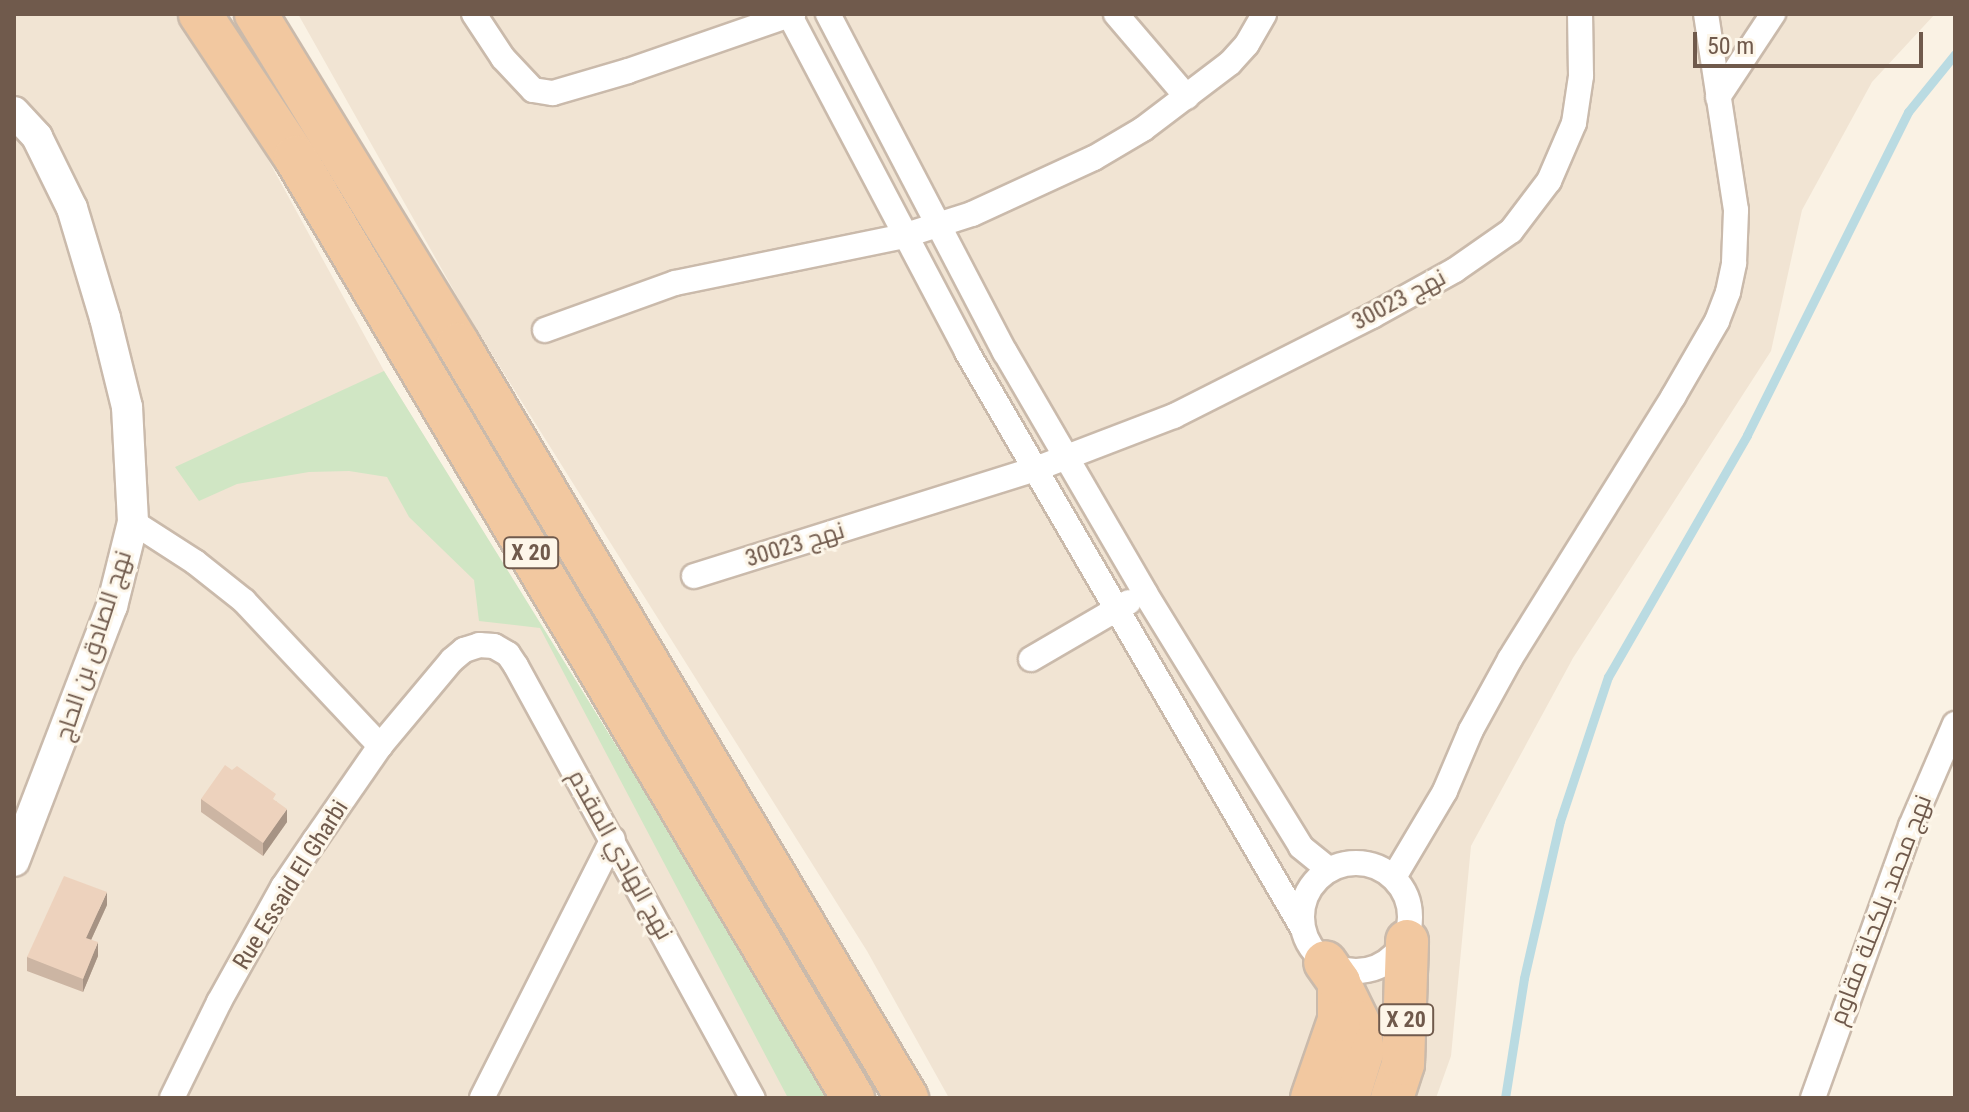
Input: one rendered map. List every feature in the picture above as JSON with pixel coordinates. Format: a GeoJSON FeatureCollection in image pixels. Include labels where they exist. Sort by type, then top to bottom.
{"type":"FeatureCollection","features":[{"type":"Feature","properties":{"kind":"highway","name":"X 20"},"geometry":{"type":"LineString","coordinates":[[200,14],[240,71],[351,250],[853,1098]]}},
{"type":"Feature","properties":{"kind":"highway","name":"X 20"},"geometry":{"type":"LineString","coordinates":[[256,14],[466,357],[907,1098]]}},
{"type":"Feature","properties":{"kind":"highway","name":"X 20"},"geometry":{"type":"LineString","coordinates":[[1392,1098],[1403,1064],[1407,941]]}},
{"type":"Feature","properties":{"kind":"highway"},"geometry":{"type":"LineString","coordinates":[[1312,1098],[1339,1020],[1332,972]]}},
{"type":"Feature","properties":{"kind":"highway"},"geometry":{"type":"LineString","coordinates":[[1332,972],[1362,1034],[1363,1050],[1348,1098]]}},
{"type":"Feature","properties":{"kind":"street"},"geometry":{"type":"LineString","coordinates":[[474,14],[503,58],[533,90],[553,93],[628,71],[791,14],[903,236],[1033,470],[1117,609],[1314,952],[1332,972],[1376,969],[1391,960],[1407,941],[1411,911],[1406,893],[1394,877],[1380,867],[1345,863],[1329,870],[1307,894],[1302,927]]}},
{"type":"Feature","properties":{"kind":"street"},"geometry":{"type":"LineString","coordinates":[[828,14],[1005,352],[1145,593],[1301,847],[1329,870]]}},
{"type":"Feature","properties":{"kind":"street"},"geometry":{"type":"LineString","coordinates":[[1116,14],[1187,97]]}},
{"type":"Feature","properties":{"kind":"street"},"geometry":{"type":"LineString","coordinates":[[545,330],[675,283],[903,236],[938,225],[1094,158],[1187,97],[1230,63],[1247,44],[1264,14]]}},
{"type":"Feature","properties":{"kind":"street","name":"نهج 30023"},"geometry":{"type":"LineString","coordinates":[[694,576],[1033,470],[1174,416],[1372,316],[1455,270],[1511,231],[1549,181],[1574,123],[1581,76],[1580,14]]}},
{"type":"Feature","properties":{"kind":"street"},"geometry":{"type":"LineString","coordinates":[[1394,877],[1445,791],[1471,730],[1510,659],[1717,321],[1734,263],[1736,210],[1706,14]]}},
{"type":"Feature","properties":{"kind":"street"},"geometry":{"type":"LineString","coordinates":[[1718,97],[1773,14]]}},
{"type":"Feature","properties":{"kind":"street","name":"نهج الصادق بن الحاج"},"geometry":{"type":"LineString","coordinates":[[14,112],[37,137],[72,208],[105,318],[127,407],[133,522],[112,606],[14,861]]}},
{"type":"Feature","properties":{"kind":"street"},"geometry":{"type":"LineString","coordinates":[[133,522],[195,562],[244,601],[380,746]]}},
{"type":"Feature","properties":{"kind":"street"},"geometry":{"type":"LineString","coordinates":[[1031,659],[1145,593]]}},
{"type":"Feature","properties":{"kind":"street","name":"نهج الهادي المقدم"},"geometry":{"type":"LineString","coordinates":[[464,650],[479,645],[494,646],[508,654],[613,839],[753,1098]]}},
{"type":"Feature","properties":{"kind":"street","name":"Rue Essaid El Gharbi"},"geometry":{"type":"LineString","coordinates":[[172,1098],[219,1002],[283,887],[380,746],[464,650]]}},
{"type":"Feature","properties":{"kind":"street","name":"نهج محمد بلكحلة مقاوم"},"geometry":{"type":"LineString","coordinates":[[1813,1098],[1911,826],[1955,724]]}},
{"type":"Feature","properties":{"kind":"street"},"geometry":{"type":"LineString","coordinates":[[482,1098],[613,839]]}},
{"type":"Feature","properties":{"kind":"shaded area"},"geometry":{"type":"Polygon","coordinates":[[[14,14],[179,14],[225,81],[384,371],[833,1098],[14,1098],[14,14]]]}},
{"type":"Feature","properties":{"kind":"shaded area"},"geometry":{"type":"Polygon","coordinates":[[[298,14],[1935,14],[1872,82],[1802,210],[1771,351],[1573,658],[1471,846],[1451,1056],[1436,1098],[949,1098],[867,951],[471,321],[298,14]]]}},
{"type":"Feature","properties":{"kind":"green space"},"geometry":{"type":"Polygon","coordinates":[[[384,371],[833,1098],[788,1098],[540,628],[479,621],[474,580],[409,517],[387,477],[349,471],[309,472],[237,484],[199,501],[175,467],[384,371]]]}},
{"type":"Feature","properties":{"kind":"building"},"geometry":{"type":"Polygon","coordinates":[[[225,765],[232,770],[237,766],[276,794],[273,799],[287,809],[263,843],[201,799],[225,765]]]}},
{"type":"Feature","properties":{"kind":"building"},"geometry":{"type":"Polygon","coordinates":[[[64,876],[107,892],[86,938],[98,942],[83,979],[27,957],[64,876]]]}},
{"type":"Feature","properties":{"kind":"waterway"},"geometry":{"type":"LineString","coordinates":[[1505,1098],[1524,978],[1560,821],[1608,677],[1747,435],[1908,112],[1955,54]]}}]}
